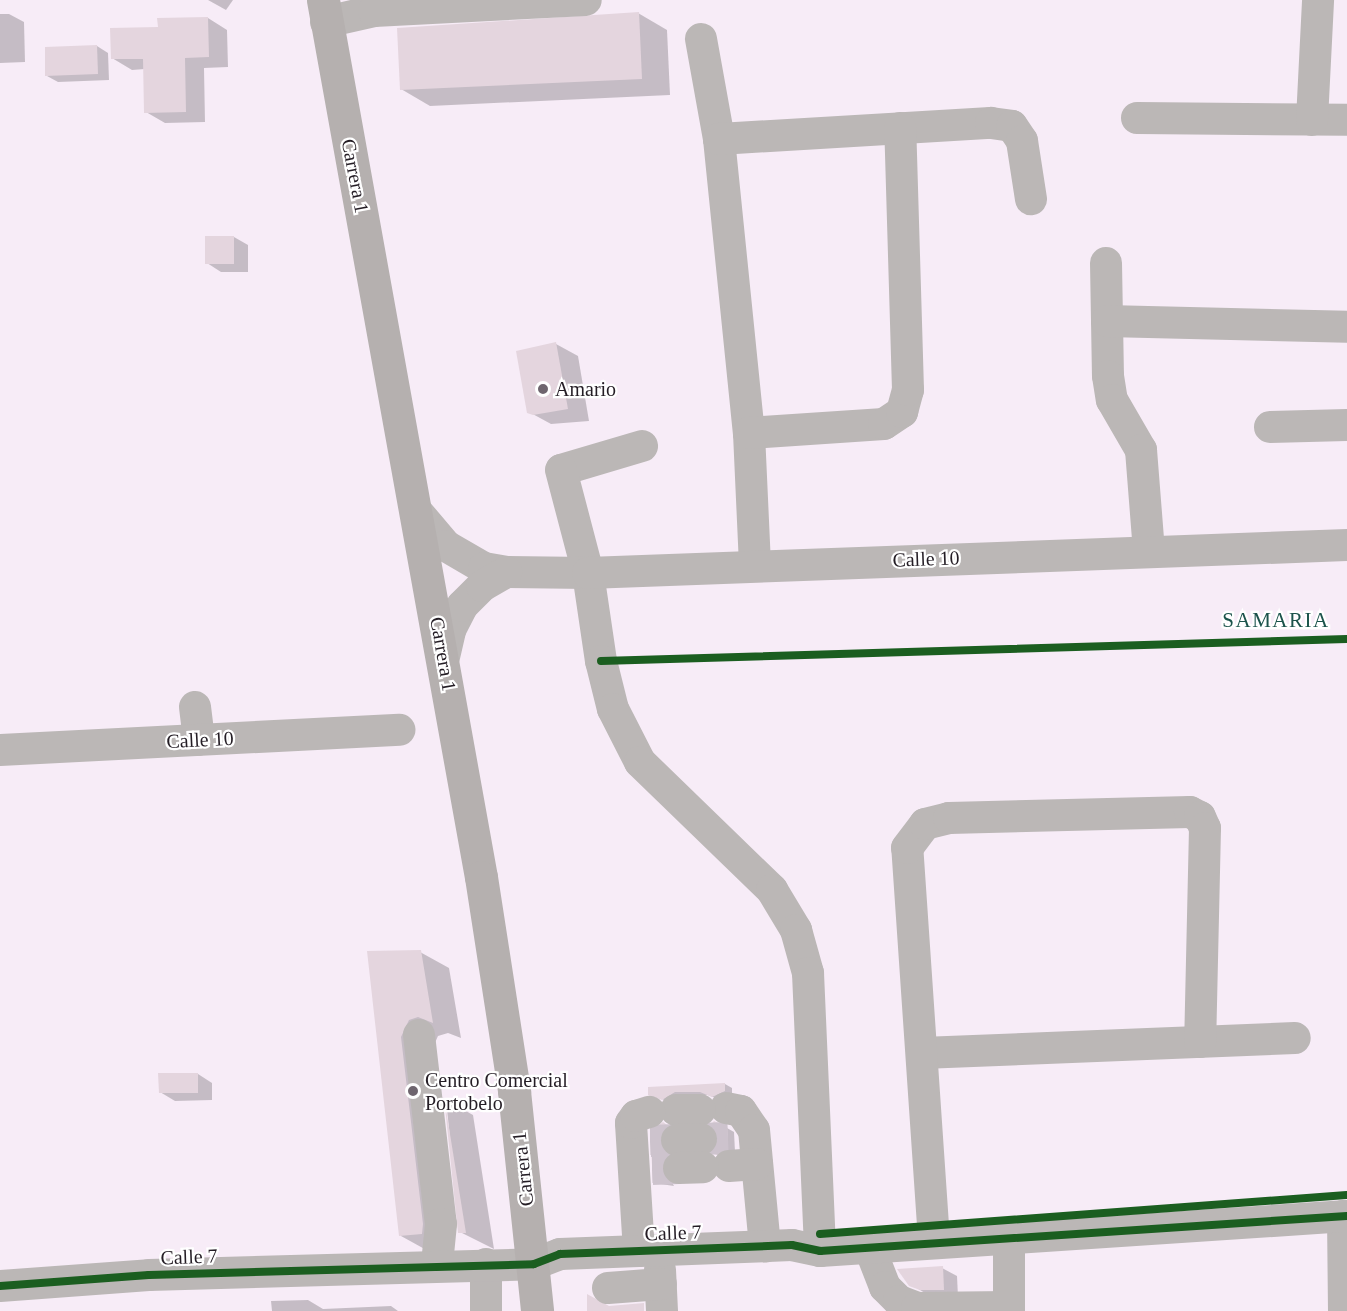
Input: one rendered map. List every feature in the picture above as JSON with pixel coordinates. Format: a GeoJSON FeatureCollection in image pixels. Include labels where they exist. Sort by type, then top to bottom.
{"type":"FeatureCollection","features":[{"type":"Feature","properties":{"kind":"main road","name":"Carrera 1"},"geometry":{"type":"LineString","coordinates":[[325,11],[444,657],[514,1091],[534,1264],[537,1311]]}},
{"type":"Feature","properties":{"kind":"street"},"geometry":{"type":"LineString","coordinates":[[325,11],[374,11],[586,0]]}},
{"type":"Feature","properties":{"kind":"street"},"geometry":{"type":"LineString","coordinates":[[1312,120],[1318,0]]}},
{"type":"Feature","properties":{"kind":"street"},"geometry":{"type":"LineString","coordinates":[[701,39],[719,139],[749,433],[755,565]]}},
{"type":"Feature","properties":{"kind":"street"},"geometry":{"type":"LineString","coordinates":[[1137,118],[1347,120]]}},
{"type":"Feature","properties":{"kind":"street"},"geometry":{"type":"LineString","coordinates":[[719,139],[991,123],[1012,126],[1022,141],[1031,199]]}},
{"type":"Feature","properties":{"kind":"street"},"geometry":{"type":"LineString","coordinates":[[749,433],[884,424],[902,412],[908,390],[900,128]]}},
{"type":"Feature","properties":{"kind":"street"},"geometry":{"type":"LineString","coordinates":[[1106,263],[1112,400],[1141,450],[1149,552]]}},
{"type":"Feature","properties":{"kind":"street"},"geometry":{"type":"LineString","coordinates":[[1107,321],[1347,327]]}},
{"type":"Feature","properties":{"kind":"street"},"geometry":{"type":"LineString","coordinates":[[1270,427],[1347,425]]}},
{"type":"Feature","properties":{"kind":"street"},"geometry":{"type":"LineString","coordinates":[[642,446],[561,470],[588,573],[608,695],[632,750],[670,794],[772,890],[796,930],[808,973],[820,1251]]}},
{"type":"Feature","properties":{"kind":"street","name":"Calle 10"},"geometry":{"type":"LineString","coordinates":[[418,513],[446,546],[484,568],[506,572],[588,573],[755,565],[1347,545]]}},
{"type":"Feature","properties":{"kind":"street"},"geometry":{"type":"LineString","coordinates":[[444,657],[450,630],[462,606],[482,586],[506,572]]}},
{"type":"Feature","properties":{"kind":"street"},"geometry":{"type":"LineString","coordinates":[[195,707],[199,740]]}},
{"type":"Feature","properties":{"kind":"street","name":"Calle 10"},"geometry":{"type":"LineString","coordinates":[[0,750],[124,755],[199,740],[400,730]]}},
{"type":"Feature","properties":{"kind":"street"},"geometry":{"type":"LineString","coordinates":[[934,1240],[907,848],[925,824],[949,818],[1190,812],[1200,817],[1204,828],[1200,1042]]}},
{"type":"Feature","properties":{"kind":"street"},"geometry":{"type":"LineString","coordinates":[[419,1035],[441,1224],[438,1263]]}},
{"type":"Feature","properties":{"kind":"street"},"geometry":{"type":"LineString","coordinates":[[922,1053],[1294,1038]]}},
{"type":"Feature","properties":{"kind":"street"},"geometry":{"type":"LineString","coordinates":[[656,1279],[691,1142],[765,1246]]}},
{"type":"Feature","properties":{"kind":"street"},"geometry":{"type":"LineString","coordinates":[[1344,1297],[1345,1216]]}},
{"type":"Feature","properties":{"kind":"street","name":"Calle 7"},"geometry":{"type":"LineString","coordinates":[[534,1264],[608,1291],[765,1246],[792,1245],[820,1251],[934,1240],[1345,1216]]}},
{"type":"Feature","properties":{"kind":"street"},"geometry":{"type":"LineString","coordinates":[[1292,1219],[1324,1245],[1344,1297]]}},
{"type":"Feature","properties":{"kind":"street"},"geometry":{"type":"LineString","coordinates":[[869,1246],[885,1287],[899,1301],[917,1308],[1009,1309],[1009,1236]]}},
{"type":"Feature","properties":{"kind":"street","name":"Calle 7"},"geometry":{"type":"LineString","coordinates":[[0,1286],[149,1261],[534,1264],[560,1254],[656,1279],[794,1265],[820,1251]]}},
{"type":"Feature","properties":{"kind":"street"},"geometry":{"type":"LineString","coordinates":[[486,1264],[486,1311]]}},
{"type":"Feature","properties":{"kind":"street"},"geometry":{"type":"LineString","coordinates":[[0,1286],[3,1311]]}},
{"type":"Feature","properties":{"kind":"building"},"geometry":{"type":"Polygon","coordinates":[[[639,12],[642,79],[400,90],[397,28],[639,12]]]}},
{"type":"Feature","properties":{"kind":"building"},"geometry":{"type":"Polygon","coordinates":[[[208,17],[209,57],[185,58],[186,112],[144,113],[143,59],[111,59],[110,28],[158,27],[157,18],[208,17]]]}},
{"type":"Feature","properties":{"kind":"building"},"geometry":{"type":"Polygon","coordinates":[[[97,45],[98,74],[45,76],[45,47],[97,45]]]}},
{"type":"Feature","properties":{"kind":"building"},"geometry":{"type":"Polygon","coordinates":[[[205,236],[234,236],[234,264],[205,264],[205,236]]]}},
{"type":"Feature","properties":{"kind":"building","name":"Amario"},"geometry":{"type":"Polygon","coordinates":[[[556,342],[568,409],[533,415],[527,413],[516,351],[556,342]]]}},
{"type":"Feature","properties":{"kind":"building"},"geometry":{"type":"Polygon","coordinates":[[[421,950],[433,1023],[418,1017],[409,1020],[401,1037],[423,1224],[422,1234],[399,1236],[367,951],[421,950]]]}},
{"type":"Feature","properties":{"kind":"building"},"geometry":{"type":"Polygon","coordinates":[[[158,1073],[198,1073],[198,1093],[159,1093],[158,1073]]]}},
{"type":"Feature","properties":{"kind":"building"},"geometry":{"type":"Polygon","coordinates":[[[725,1083],[725,1091],[712,1097],[700,1092],[675,1092],[662,1100],[648,1095],[648,1087],[725,1083]]]}},
{"type":"Feature","properties":{"kind":"building"},"geometry":{"type":"Polygon","coordinates":[[[444,1097],[466,1233],[458,1233],[444,1097]]]}},
{"type":"Feature","properties":{"kind":"building"},"geometry":{"type":"Polygon","coordinates":[[[714,1121],[727,1127],[728,1138],[728,1148],[716,1155],[713,1152],[719,1138],[711,1124],[714,1121]]]}},
{"type":"Feature","properties":{"kind":"building"},"geometry":{"type":"Polygon","coordinates":[[[663,1122],[667,1125],[659,1141],[667,1155],[661,1169],[669,1183],[653,1183],[650,1131],[663,1122]]]}},
{"type":"Feature","properties":{"kind":"building"},"geometry":{"type":"Polygon","coordinates":[[[943,1266],[944,1290],[920,1290],[909,1286],[897,1269],[943,1266]]]}},
{"type":"Feature","properties":{"kind":"building"},"geometry":{"type":"Polygon","coordinates":[[[587,1294],[609,1306],[644,1303],[644,1311],[587,1311],[587,1294]]]}},
{"type":"Feature","properties":{"kind":"tunnel"},"geometry":{"type":"LineString","coordinates":[[701,1139],[728,1138]]}},
{"type":"Feature","properties":{"kind":"tunnel"},"geometry":{"type":"LineString","coordinates":[[650,1141],[677,1140]]}},
{"type":"Feature","properties":{"kind":"tunnel"},"geometry":{"type":"LineString","coordinates":[[652,1169],[679,1168]]}},
{"type":"Feature","properties":{"kind":"cycle path"},"geometry":{"type":"LineString","coordinates":[[601,661],[1347,639]]}},
{"type":"Feature","properties":{"kind":"cycle path"},"geometry":{"type":"LineString","coordinates":[[820,1234],[1347,1195]]}},
{"type":"Feature","properties":{"kind":"cycle path"},"geometry":{"type":"LineString","coordinates":[[0,1286],[149,1275],[534,1264],[560,1254],[792,1245],[820,1251],[1347,1216]]}},
{"type":"Feature","properties":{"kind":"place","name":"Amario"},"geometry":{"type":"Point","coordinates":[543,389]}},
{"type":"Feature","properties":{"kind":"place","name":"Centro Comercial Portobelo"},"geometry":{"type":"Point","coordinates":[413,1091]}},
{"type":"Feature","properties":{"kind":"district","name":"SAMARIA"},"geometry":{"type":"Point","coordinates":[1276,620]}}]}
